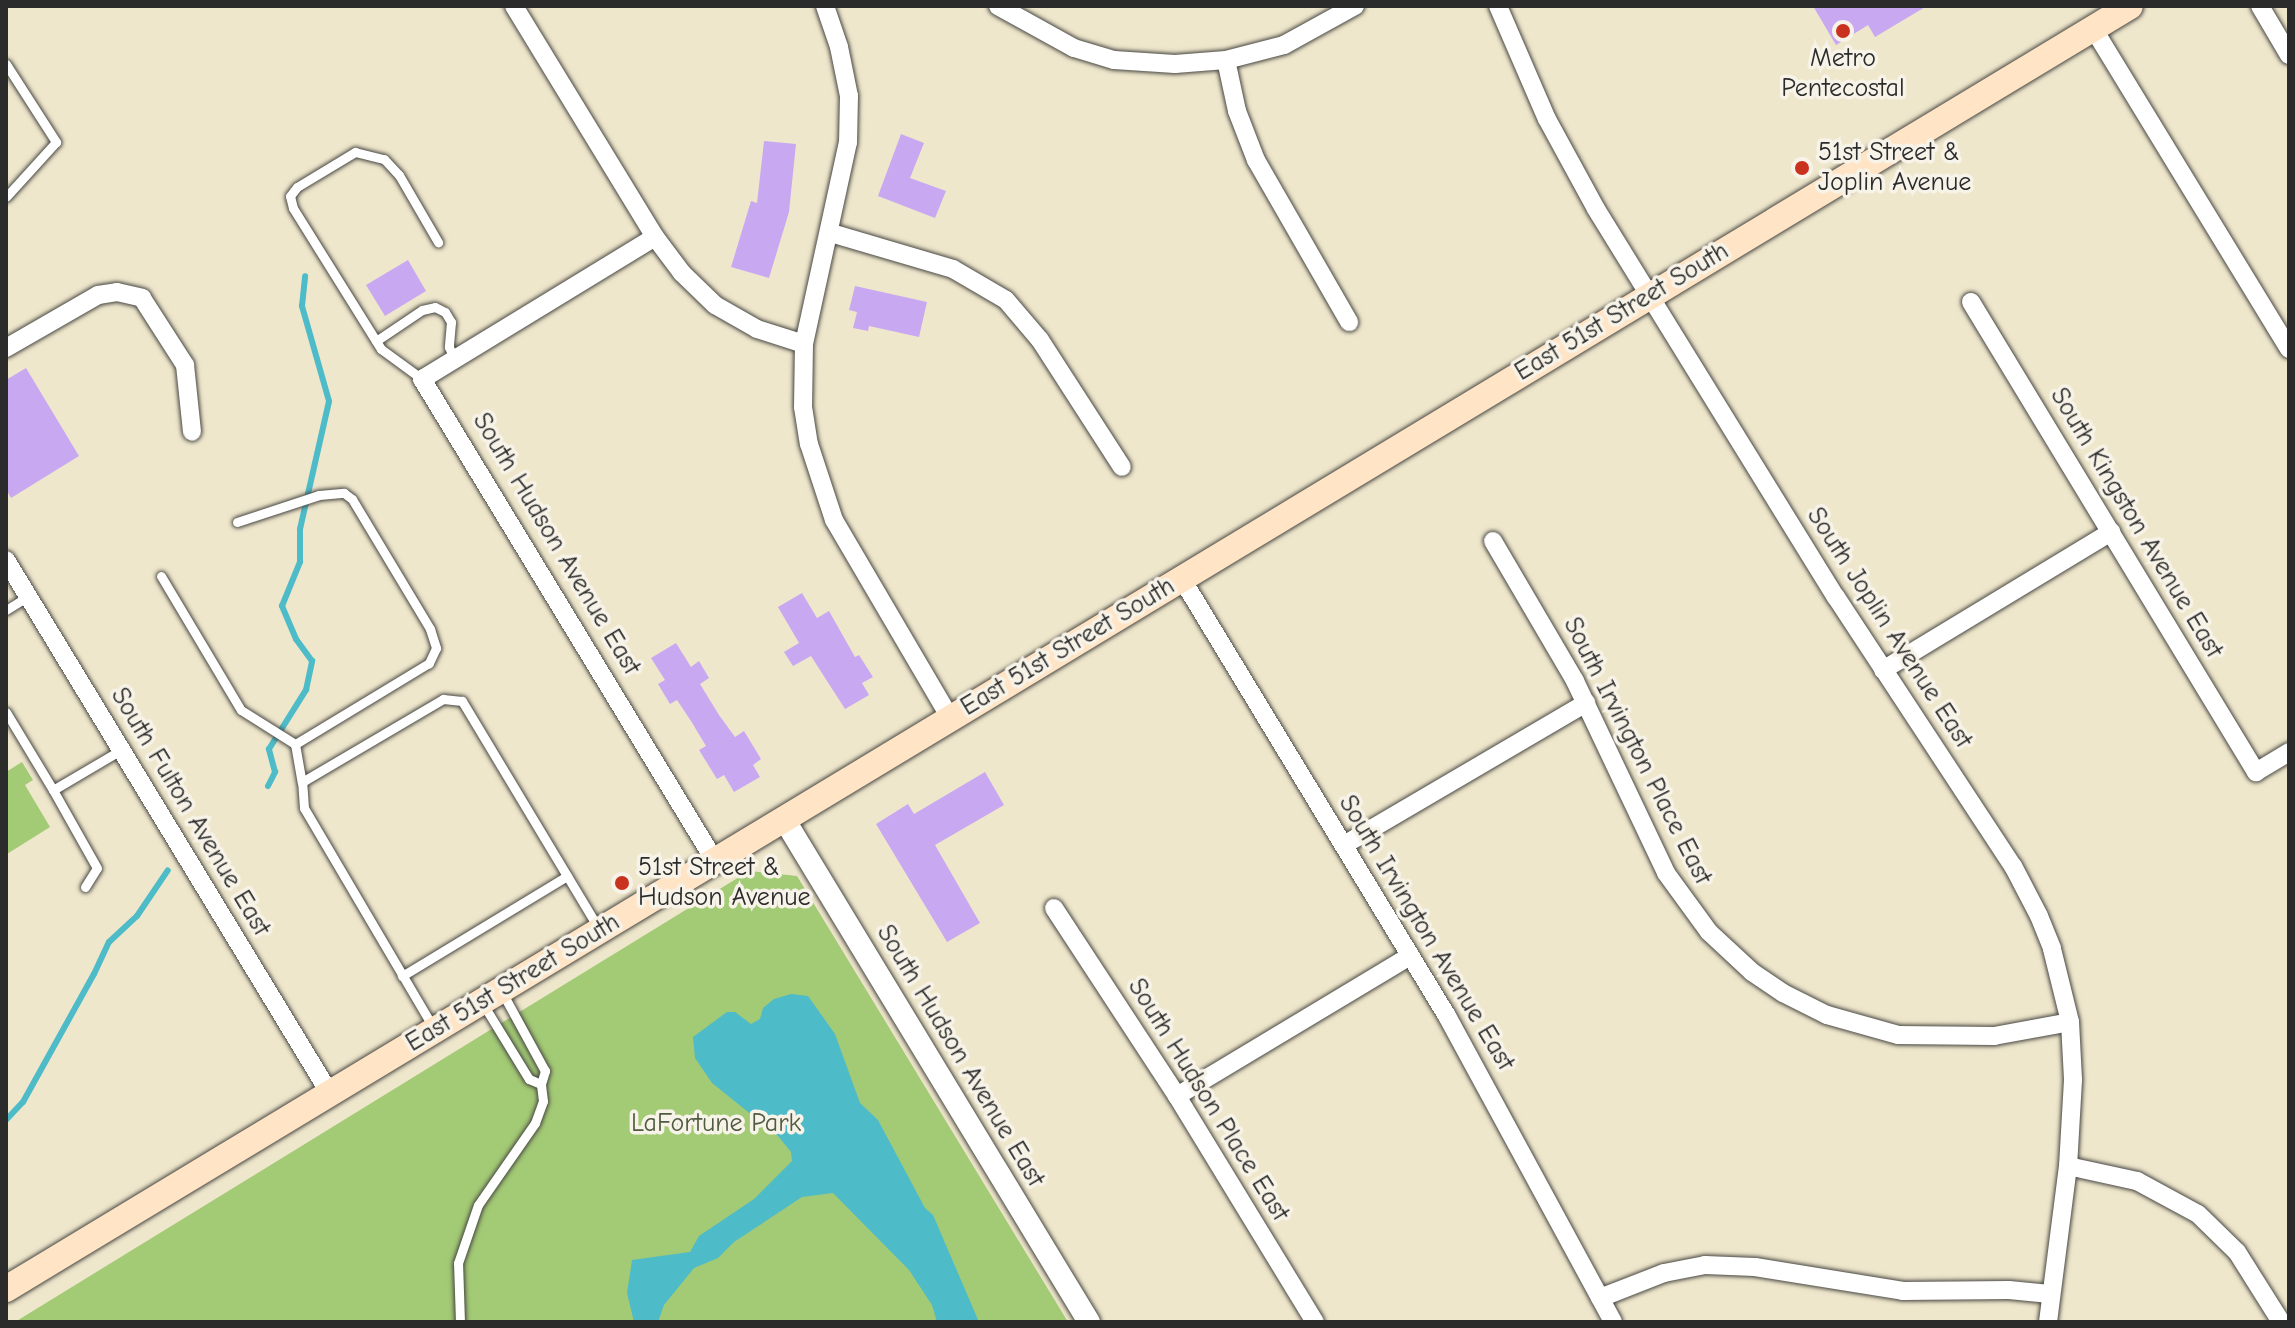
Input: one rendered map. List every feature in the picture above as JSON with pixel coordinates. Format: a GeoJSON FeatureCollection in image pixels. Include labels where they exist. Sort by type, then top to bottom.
{"type":"FeatureCollection","features":[{"type":"Feature","properties":{"kind":"main road","name":"East 51st Street South"},"geometry":{"type":"LineString","coordinates":[[6,1289],[2130,6]]}},
{"type":"Feature","properties":{"kind":"street"},"geometry":{"type":"LineString","coordinates":[[514,6],[655,237],[682,273],[715,305],[757,329],[804,344]]}},
{"type":"Feature","properties":{"kind":"street"},"geometry":{"type":"LineString","coordinates":[[825,6],[839,47],[849,96],[848,142],[831,233],[804,344],[803,407],[818,480],[828,507],[950,718]]}},
{"type":"Feature","properties":{"kind":"street"},"geometry":{"type":"LineString","coordinates":[[998,6],[1031,14],[1074,48],[1114,60],[1175,64],[1226,60],[1284,45],[1355,6]]}},
{"type":"Feature","properties":{"kind":"street","name":"South Joplin Avenue East"},"geometry":{"type":"LineString","coordinates":[[1498,6],[1547,119],[1596,209],[1883,670],[2025,886],[2052,949],[2070,1022],[2073,1080],[2068,1166],[2048,1322]]}},
{"type":"Feature","properties":{"kind":"street"},"geometry":{"type":"LineString","coordinates":[[2260,6],[2283,31],[2289,55]]}},
{"type":"Feature","properties":{"kind":"street"},"geometry":{"type":"LineString","coordinates":[[2093,28],[2289,349]]}},
{"type":"Feature","properties":{"kind":"street"},"geometry":{"type":"LineString","coordinates":[[1226,60],[1237,111],[1256,160],[1349,322]]}},
{"type":"Feature","properties":{"kind":"street"},"geometry":{"type":"LineString","coordinates":[[831,233],[953,269],[1006,300],[1040,340],[1122,467]]}},
{"type":"Feature","properties":{"kind":"street"},"geometry":{"type":"LineString","coordinates":[[422,379],[655,237]]}},
{"type":"Feature","properties":{"kind":"street"},"geometry":{"type":"LineString","coordinates":[[6,348],[98,295],[117,292],[142,298],[185,365],[192,432]]}},
{"type":"Feature","properties":{"kind":"street","name":"South Kingston Avenue East"},"geometry":{"type":"LineString","coordinates":[[1971,302],[2256,772],[2289,752]]}},
{"type":"Feature","properties":{"kind":"street","name":"South Hudson Avenue East"},"geometry":{"type":"LineString","coordinates":[[422,379],[715,861]]}},
{"type":"Feature","properties":{"kind":"street"},"geometry":{"type":"LineString","coordinates":[[1883,670],[2111,532]]}},
{"type":"Feature","properties":{"kind":"street","name":"South Irvington Place East"},"geometry":{"type":"LineString","coordinates":[[1493,541],[1586,703],[1658,860],[1684,903],[1739,961],[1783,993],[1827,1015],[1898,1035],[1994,1036],[2070,1022]]}},
{"type":"Feature","properties":{"kind":"street","name":"South Fulton Avenue East"},"geometry":{"type":"LineString","coordinates":[[6,560],[329,1092]]}},
{"type":"Feature","properties":{"kind":"street","name":"South Irvington Avenue East"},"geometry":{"type":"LineString","coordinates":[[1182,579],[1489,1090],[1613,1322]]}},
{"type":"Feature","properties":{"kind":"street"},"geometry":{"type":"LineString","coordinates":[[1344,845],[1586,703]]}},
{"type":"Feature","properties":{"kind":"street","name":"South Hudson Avenue East"},"geometry":{"type":"LineString","coordinates":[[784,819],[1089,1322]]}},
{"type":"Feature","properties":{"kind":"street","name":"South Hudson Place East"},"geometry":{"type":"LineString","coordinates":[[1054,908],[1177,1096],[1315,1322]]}},
{"type":"Feature","properties":{"kind":"street"},"geometry":{"type":"LineString","coordinates":[[1177,1096],[1410,956]]}},
{"type":"Feature","properties":{"kind":"street"},"geometry":{"type":"LineString","coordinates":[[2068,1166],[2137,1181],[2198,1214],[2237,1252],[2281,1322]]}},
{"type":"Feature","properties":{"kind":"street"},"geometry":{"type":"LineString","coordinates":[[1600,1298],[1655,1276],[1705,1265],[1755,1267],[1903,1291],[2009,1290],[2050,1294]]}},
{"type":"Feature","properties":{"kind":"lane"},"geometry":{"type":"LineString","coordinates":[[6,64],[56,142],[6,197]]}},
{"type":"Feature","properties":{"kind":"lane"},"geometry":{"type":"LineString","coordinates":[[422,379],[388,356],[376,341],[293,208],[290,196],[297,187],[355,152],[384,159],[399,175],[438,242]]}},
{"type":"Feature","properties":{"kind":"lane"},"geometry":{"type":"LineString","coordinates":[[376,341],[422,310],[435,307],[445,312],[451,322],[449,347],[454,359]]}},
{"type":"Feature","properties":{"kind":"lane"},"geometry":{"type":"LineString","coordinates":[[237,522],[319,495],[344,493],[352,499],[430,629],[436,648],[429,663],[295,744]]}},
{"type":"Feature","properties":{"kind":"lane"},"geometry":{"type":"LineString","coordinates":[[161,576],[241,710],[295,744],[304,808],[434,1030]]}},
{"type":"Feature","properties":{"kind":"lane"},"geometry":{"type":"LineString","coordinates":[[6,610],[28,596]]}},
{"type":"Feature","properties":{"kind":"lane"},"geometry":{"type":"LineString","coordinates":[[302,782],[443,699],[462,701],[600,930]]}},
{"type":"Feature","properties":{"kind":"lane"},"geometry":{"type":"LineString","coordinates":[[6,712],[97,868],[85,887]]}},
{"type":"Feature","properties":{"kind":"lane"},"geometry":{"type":"LineString","coordinates":[[53,790],[121,750]]}},
{"type":"Feature","properties":{"kind":"lane"},"geometry":{"type":"LineString","coordinates":[[402,976],[567,876]]}},
{"type":"Feature","properties":{"kind":"lane"},"geometry":{"type":"LineString","coordinates":[[492,996],[529,1079],[541,1084]]}},
{"type":"Feature","properties":{"kind":"lane"},"geometry":{"type":"LineString","coordinates":[[460,1322],[458,1263],[478,1205],[535,1123],[543,1101],[541,1084],[545,1071],[492,996]]}},
{"type":"Feature","properties":{"kind":"green space"},"geometry":{"type":"Polygon","coordinates":[[[22,762],[33,780],[25,785],[50,827],[7,854],[6,772],[22,762]]]}},
{"type":"Feature","properties":{"kind":"green space","name":"LaFortune Park"},"geometry":{"type":"Polygon","coordinates":[[[749,871],[797,876],[1068,1322],[15,1322],[749,871]]]}},
{"type":"Feature","properties":{"kind":"water"},"geometry":{"type":"Polygon","coordinates":[[[791,994],[808,996],[835,1034],[860,1103],[878,1120],[925,1208],[933,1215],[979,1322],[937,1322],[932,1305],[909,1270],[833,1193],[802,1197],[734,1242],[718,1258],[694,1268],[664,1305],[658,1322],[634,1322],[627,1293],[632,1260],[690,1252],[699,1236],[754,1199],[792,1161],[791,1152],[778,1136],[712,1083],[695,1058],[693,1037],[727,1012],[735,1012],[751,1024],[760,1019],[763,1008],[774,999],[791,994]]]}},
{"type":"Feature","properties":{"kind":"building","name":"Metro Pentecostal"},"geometry":{"type":"Polygon","coordinates":[[[1813,6],[1927,6],[1875,37],[1868,25],[1836,45],[1813,6]]]}},
{"type":"Feature","properties":{"kind":"building"},"geometry":{"type":"Polygon","coordinates":[[[901,134],[924,143],[910,178],[946,191],[935,218],[878,196],[901,134]]]}},
{"type":"Feature","properties":{"kind":"building"},"geometry":{"type":"Polygon","coordinates":[[[764,141],[796,144],[789,212],[769,278],[731,267],[751,201],[757,203],[764,141]]]}},
{"type":"Feature","properties":{"kind":"building"},"geometry":{"type":"Polygon","coordinates":[[[408,260],[426,291],[385,316],[366,285],[408,260]]]}},
{"type":"Feature","properties":{"kind":"building"},"geometry":{"type":"Polygon","coordinates":[[[855,286],[927,302],[919,337],[869,326],[868,331],[853,328],[857,312],[849,310],[855,286]]]}},
{"type":"Feature","properties":{"kind":"building"},"geometry":{"type":"Polygon","coordinates":[[[26,368],[79,456],[11,498],[6,489],[6,380],[26,368]]]}},
{"type":"Feature","properties":{"kind":"building"},"geometry":{"type":"Polygon","coordinates":[[[802,593],[817,618],[829,611],[855,657],[859,655],[873,677],[862,683],[869,695],[845,709],[811,656],[793,666],[784,652],[799,643],[778,607],[802,593]]]}},
{"type":"Feature","properties":{"kind":"building"},"geometry":{"type":"Polygon","coordinates":[[[676,643],[691,667],[699,661],[709,678],[700,684],[735,737],[744,731],[761,759],[753,765],[760,777],[734,792],[724,775],[717,779],[699,750],[706,746],[691,721],[677,700],[670,704],[658,684],[665,680],[651,658],[676,643]]]}},
{"type":"Feature","properties":{"kind":"building"},"geometry":{"type":"Polygon","coordinates":[[[985,772],[1004,805],[935,845],[980,923],[947,942],[876,824],[908,804],[914,814],[985,772]]]}},
{"type":"Feature","properties":{"kind":"waterway"},"geometry":{"type":"LineString","coordinates":[[268,786],[275,772],[269,749],[306,690],[312,661],[296,639],[282,606],[300,562],[300,529],[329,401],[302,306],[305,276]]}},
{"type":"Feature","properties":{"kind":"waterway"},"geometry":{"type":"LineString","coordinates":[[6,1120],[23,1102],[109,942],[137,916],[168,870]]}},
{"type":"Feature","properties":{"kind":"place","name":"Metro Pentecostal"},"geometry":{"type":"Point","coordinates":[1843,31]}},
{"type":"Feature","properties":{"kind":"place","name":"51st Street & Joplin Avenue"},"geometry":{"type":"Point","coordinates":[1802,168]}},
{"type":"Feature","properties":{"kind":"place","name":"51st Street & Hudson Avenue"},"geometry":{"type":"Point","coordinates":[622,883]}}]}
